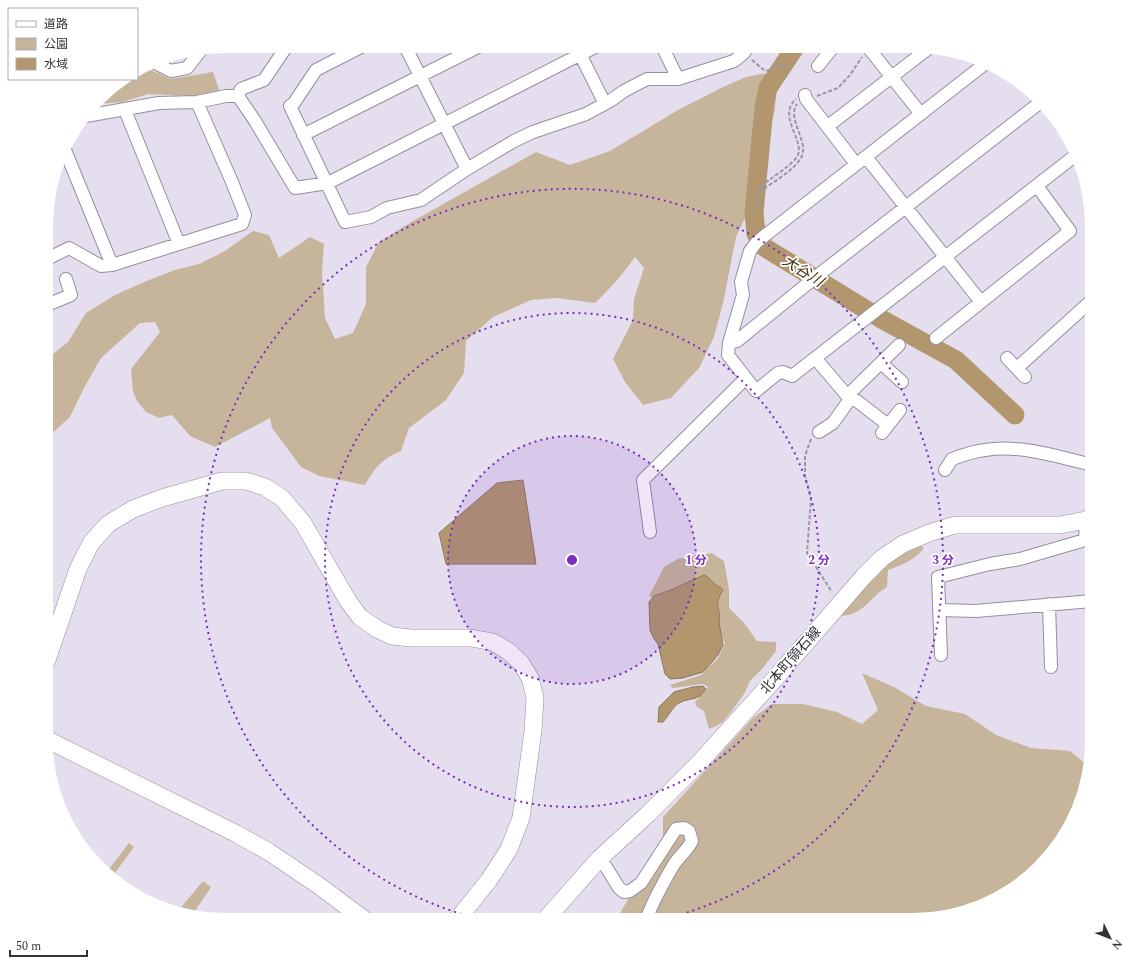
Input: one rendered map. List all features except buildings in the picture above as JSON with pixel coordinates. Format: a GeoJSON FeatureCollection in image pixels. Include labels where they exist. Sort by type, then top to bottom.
{"type":"FeatureCollection","features":[{"type":"Feature","properties":{"kind":"street"},"geometry":{"type":"LineString","coordinates":[[238,96],[241,89],[264,80],[282,53]]}},
{"type":"Feature","properties":{"kind":"street"},"geometry":{"type":"LineString","coordinates":[[349,53],[316,70],[294,104],[290,106],[328,183],[345,222],[371,217],[387,208],[421,200],[467,169],[527,134],[586,114],[647,79],[678,79],[734,61],[744,53]]}},
{"type":"Feature","properties":{"kind":"street"},"geometry":{"type":"LineString","coordinates":[[410,53],[420,77],[467,169]]}},
{"type":"Feature","properties":{"kind":"street"},"geometry":{"type":"LineString","coordinates":[[303,135],[466,53]]}},
{"type":"Feature","properties":{"kind":"street"},"geometry":{"type":"LineString","coordinates":[[238,96],[295,188],[328,183],[444,124],[573,53]]}},
{"type":"Feature","properties":{"kind":"street"},"geometry":{"type":"LineString","coordinates":[[580,53],[605,104]]}},
{"type":"Feature","properties":{"kind":"street"},"geometry":{"type":"LineString","coordinates":[[665,53],[678,79]]}},
{"type":"Feature","properties":{"kind":"street"},"geometry":{"type":"LineString","coordinates":[[818,66],[828,53]]}},
{"type":"Feature","properties":{"kind":"street"},"geometry":{"type":"LineString","coordinates":[[873,53],[921,114]]}},
{"type":"Feature","properties":{"kind":"street"},"geometry":{"type":"LineString","coordinates":[[828,126],[922,53]]}},
{"type":"Feature","properties":{"kind":"street"},"geometry":{"type":"LineString","coordinates":[[160,66],[171,71],[187,68],[197,55]]}},
{"type":"Feature","properties":{"kind":"street"},"geometry":{"type":"LineString","coordinates":[[981,67],[760,240],[750,251],[741,282],[743,295],[729,343],[728,355],[756,391],[778,373],[783,372],[792,376],[1072,158]]}},
{"type":"Feature","properties":{"kind":"street"},"geometry":{"type":"LineString","coordinates":[[94,115],[159,103],[197,102],[226,96],[238,96]]}},
{"type":"Feature","properties":{"kind":"street"},"geometry":{"type":"LineString","coordinates":[[805,97],[828,126],[905,207],[981,302]]}},
{"type":"Feature","properties":{"kind":"street"},"geometry":{"type":"LineString","coordinates":[[53,256],[69,248],[101,266],[112,265],[242,224],[244,215],[232,182],[197,102]]}},
{"type":"Feature","properties":{"kind":"street"},"geometry":{"type":"LineString","coordinates":[[729,343],[737,341],[814,278],[1037,105]]}},
{"type":"Feature","properties":{"kind":"street"},"geometry":{"type":"LineString","coordinates":[[125,110],[179,244]]}},
{"type":"Feature","properties":{"kind":"street"},"geometry":{"type":"LineString","coordinates":[[67,156],[112,265]]}},
{"type":"Feature","properties":{"kind":"street"},"geometry":{"type":"LineString","coordinates":[[936,338],[1070,231],[1037,186]]}},
{"type":"Feature","properties":{"kind":"street"},"geometry":{"type":"LineString","coordinates":[[53,303],[71,295],[66,279]]}},
{"type":"Feature","properties":{"kind":"street"},"geometry":{"type":"LineString","coordinates":[[1007,358],[1021,372],[1085,307]]}},
{"type":"Feature","properties":{"kind":"street"},"geometry":{"type":"LineString","coordinates":[[819,432],[833,423],[850,399],[852,391],[899,345]]}},
{"type":"Feature","properties":{"kind":"street"},"geometry":{"type":"LineString","coordinates":[[815,358],[850,399],[857,401],[885,429],[900,410]]}},
{"type":"Feature","properties":{"kind":"street"},"geometry":{"type":"LineString","coordinates":[[881,362],[902,382]]}},
{"type":"Feature","properties":{"kind":"street"},"geometry":{"type":"LineString","coordinates":[[650,532],[644,480],[746,378]]}},
{"type":"Feature","properties":{"kind":"street"},"geometry":{"type":"LineString","coordinates":[[945,470],[952,459],[986,449],[1010,449],[1051,454],[1085,463]]}},
{"type":"Feature","properties":{"kind":"street"},"geometry":{"type":"LineString","coordinates":[[53,642],[78,569],[91,543],[108,524],[133,509],[162,498],[222,481],[246,481],[265,487],[282,498],[303,523],[348,600],[360,616],[377,629],[392,636],[411,638],[471,638],[494,642],[508,651],[521,663],[530,678],[535,698],[533,731],[521,818],[509,849],[489,880],[463,913]]}},
{"type":"Feature","properties":{"kind":"street","name":"北本町領石線"},"geometry":{"type":"LineString","coordinates":[[551,913],[599,859],[648,814],[699,763],[772,682],[839,604],[882,558],[903,544],[929,533],[955,525],[1060,525],[1085,519]]}},
{"type":"Feature","properties":{"kind":"street"},"geometry":{"type":"LineString","coordinates":[[941,655],[938,577],[990,564],[1020,559],[1085,540]]}},
{"type":"Feature","properties":{"kind":"street"},"geometry":{"type":"LineString","coordinates":[[940,610],[976,611],[1085,601]]}},
{"type":"Feature","properties":{"kind":"street"},"geometry":{"type":"LineString","coordinates":[[1049,604],[1051,666]]}},
{"type":"Feature","properties":{"kind":"street"},"geometry":{"type":"LineString","coordinates":[[53,742],[243,837],[318,884],[355,913]]}},
{"type":"Feature","properties":{"kind":"street"},"geometry":{"type":"LineString","coordinates":[[599,859],[606,867],[618,888],[624,892],[630,891],[641,883],[676,829],[684,828],[689,831],[692,841],[688,849],[674,865],[654,898],[649,913]]}},
{"type":"Feature","properties":{"kind":"path"},"geometry":{"type":"LineString","coordinates":[[758,210],[760,187],[785,168],[798,155],[798,148],[790,121],[789,112],[792,102],[838,88],[850,75],[864,53]]}},
{"type":"Feature","properties":{"kind":"path"},"geometry":{"type":"LineString","coordinates":[[739,57],[741,60],[750,58],[765,71],[768,71],[777,64],[786,67]]}},
{"type":"Feature","properties":{"kind":"path"},"geometry":{"type":"LineString","coordinates":[[759,192],[792,168],[802,156],[803,148],[793,112],[798,102],[805,97]]}},
{"type":"Feature","properties":{"kind":"path"},"geometry":{"type":"LineString","coordinates":[[819,432],[811,439],[805,456],[805,476],[811,499],[807,553],[839,604]]}},
{"type":"Feature","properties":{"kind":"green space"},"geometry":{"type":"Polygon","coordinates":[[[151,70],[171,79],[213,72],[220,92],[192,96],[148,94],[123,102],[103,104],[129,82],[132,80],[138,80],[138,77],[151,70]]]}},
{"type":"Feature","properties":{"kind":"green space"},"geometry":{"type":"Polygon","coordinates":[[[777,71],[775,110],[752,203],[736,237],[723,303],[714,337],[699,368],[671,398],[643,405],[625,382],[613,359],[633,320],[634,299],[644,268],[635,257],[616,281],[595,303],[557,298],[531,300],[493,317],[466,341],[464,373],[446,400],[409,428],[401,451],[383,461],[372,473],[365,485],[319,476],[301,467],[272,428],[270,418],[215,447],[190,436],[172,415],[159,418],[146,412],[137,401],[133,391],[131,369],[160,332],[155,322],[140,323],[101,358],[70,417],[53,433],[53,354],[68,342],[86,313],[115,295],[175,270],[199,264],[225,251],[253,231],[269,235],[279,258],[310,237],[324,244],[322,272],[325,318],[335,339],[353,333],[366,304],[366,267],[379,242],[413,221],[536,152],[570,165],[610,151],[678,110],[746,77],[777,71]]]}},
{"type":"Feature","properties":{"kind":"green space"},"geometry":{"type":"Polygon","coordinates":[[[918,544],[924,548],[917,556],[888,570],[887,587],[878,593],[859,611],[841,616],[841,611],[884,566],[918,544]]]}},
{"type":"Feature","properties":{"kind":"green space"},"geometry":{"type":"Polygon","coordinates":[[[712,553],[724,561],[729,589],[729,608],[744,623],[757,641],[776,642],[776,651],[750,681],[744,694],[723,722],[709,729],[704,711],[697,707],[695,702],[708,687],[703,684],[673,688],[670,685],[701,675],[718,658],[725,643],[717,629],[649,596],[664,567],[678,559],[712,553]]]}},
{"type":"Feature","properties":{"kind":"green space"},"geometry":{"type":"Polygon","coordinates":[[[862,673],[894,687],[926,706],[965,714],[996,735],[1031,748],[1070,751],[1084,763],[1082,775],[1072,807],[1056,837],[1035,863],[1009,884],[979,900],[947,910],[935,912],[620,913],[663,842],[663,817],[753,718],[772,704],[803,704],[837,712],[862,724],[878,710],[862,673]]]}},
{"type":"Feature","properties":{"kind":"green space"},"geometry":{"type":"Polygon","coordinates":[[[129,843],[134,847],[115,873],[110,868],[129,843]]]}},
{"type":"Feature","properties":{"kind":"green space"},"geometry":{"type":"Polygon","coordinates":[[[203,881],[211,887],[195,911],[181,907],[203,881]]]}},
{"type":"Feature","properties":{"kind":"water"},"geometry":{"type":"Polygon","coordinates":[[[523,480],[536,564],[446,564],[439,533],[497,483],[523,480]]]}},
{"type":"Feature","properties":{"kind":"water"},"geometry":{"type":"Polygon","coordinates":[[[704,575],[723,590],[718,600],[718,604],[723,645],[718,655],[703,672],[683,678],[670,679],[665,674],[658,644],[650,630],[649,602],[654,596],[704,575]]]}},
{"type":"Feature","properties":{"kind":"water"},"geometry":{"type":"Polygon","coordinates":[[[703,686],[706,689],[700,696],[679,703],[663,722],[658,722],[659,707],[674,692],[703,686]]]}},
{"type":"Feature","properties":{"kind":"waterway","name":"大谷川"},"geometry":{"type":"LineString","coordinates":[[791,53],[768,88],[764,107],[754,213],[756,234],[764,247],[883,320],[956,360],[1015,415]]}}]}
